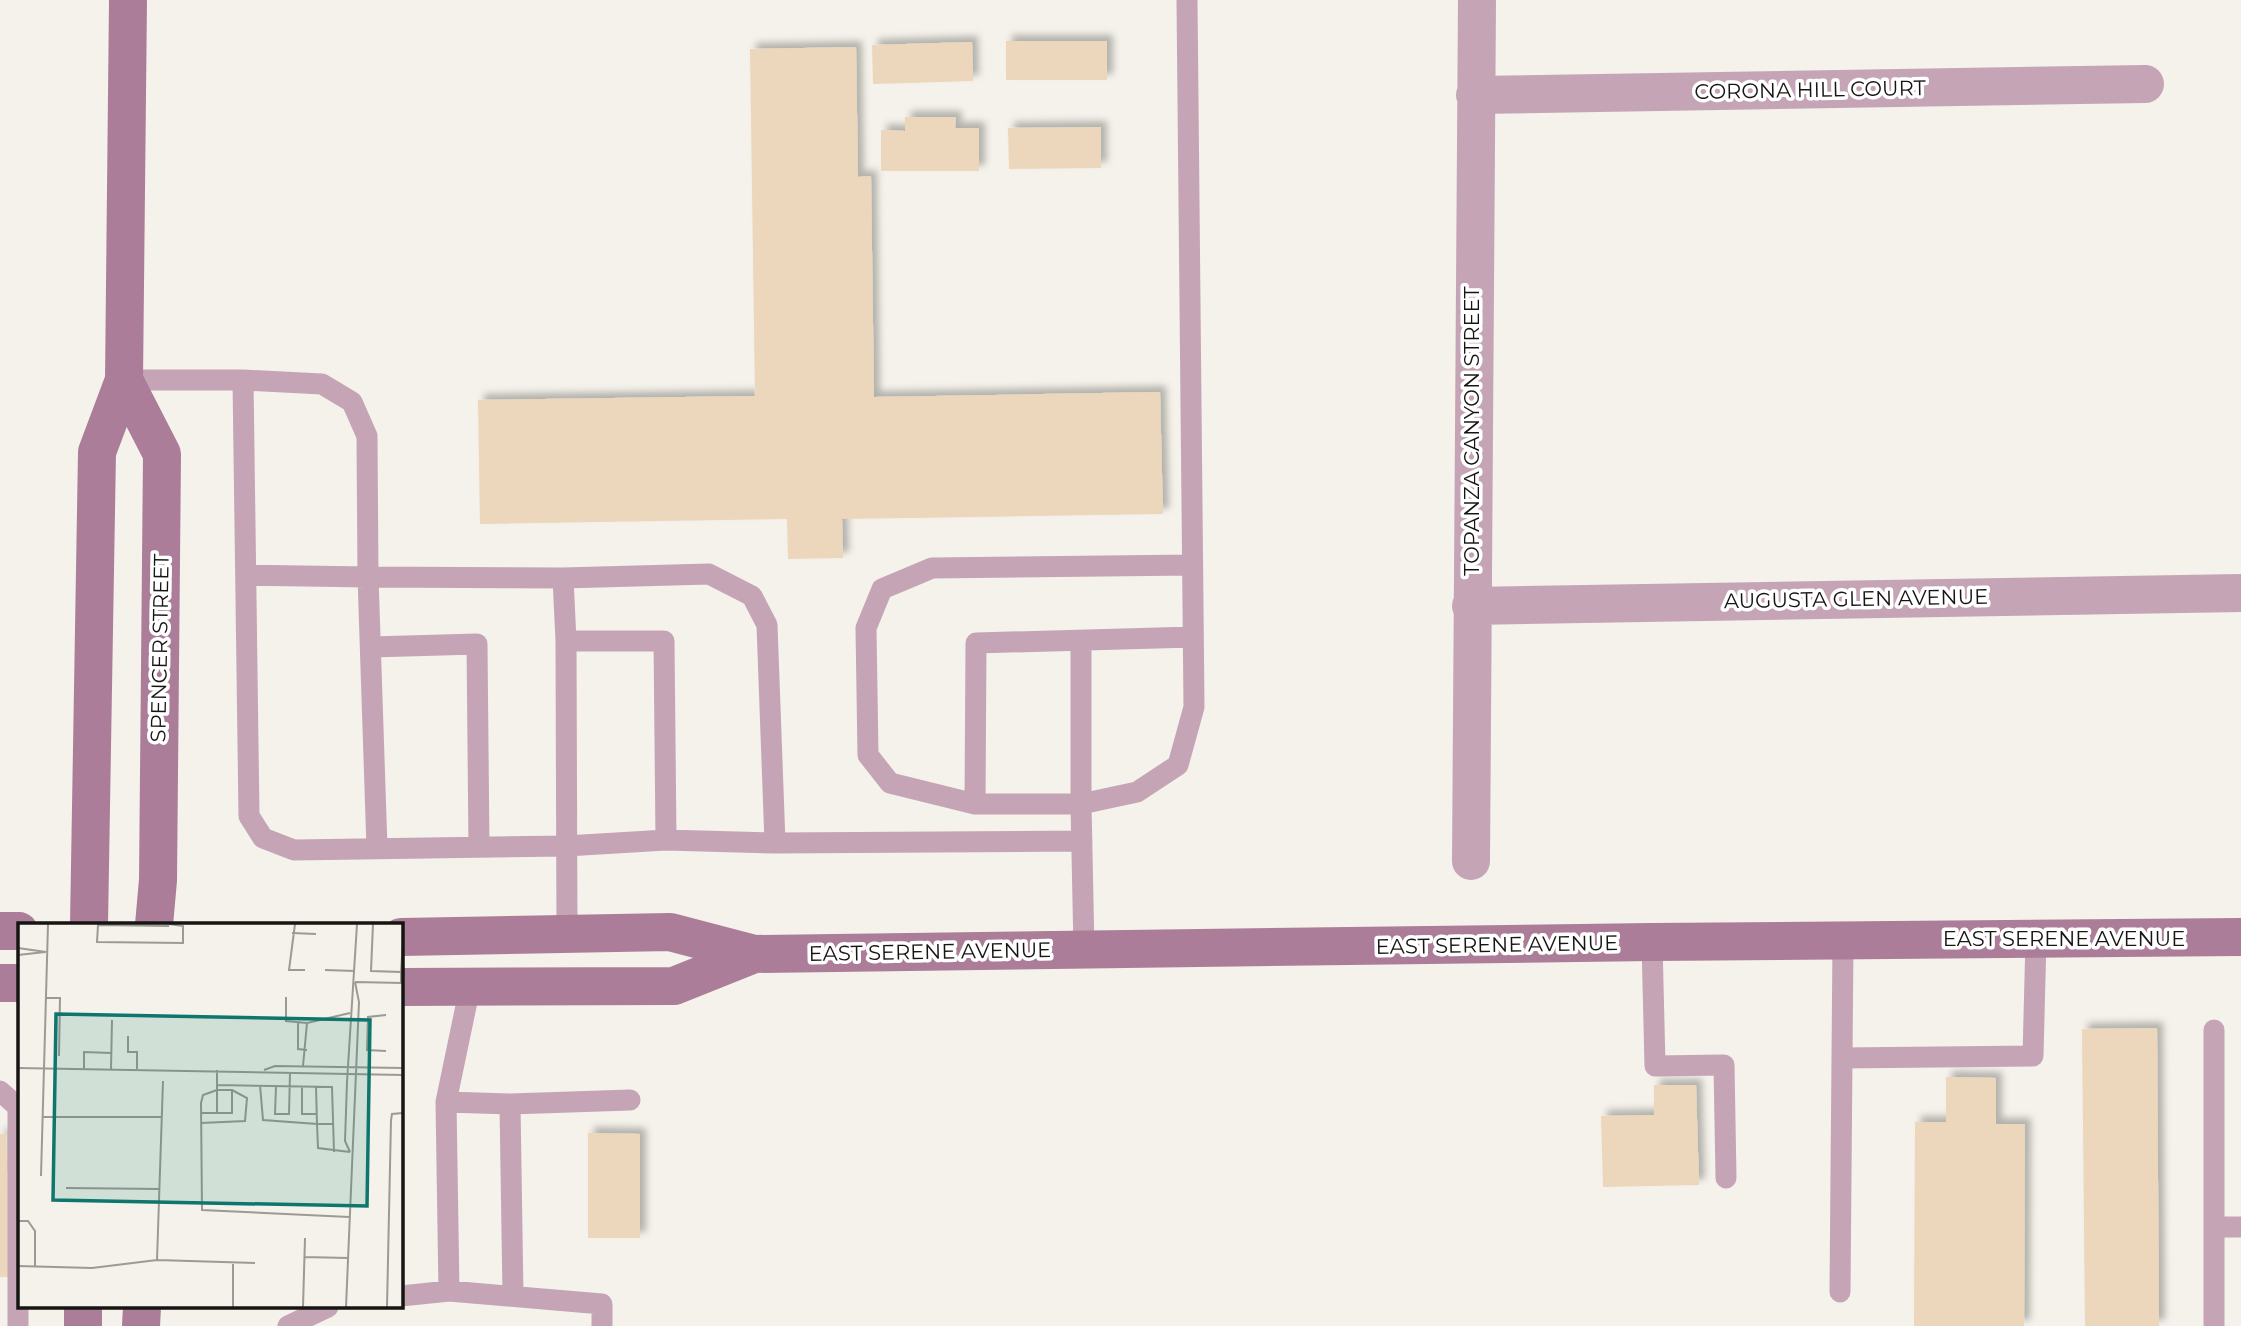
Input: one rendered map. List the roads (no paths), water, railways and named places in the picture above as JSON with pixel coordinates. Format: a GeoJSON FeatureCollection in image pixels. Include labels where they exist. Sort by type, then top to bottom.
{"type":"FeatureCollection","features":[{"type":"Feature","properties":{"kind":"main road","name":"SPENCER STREET"},"geometry":{"type":"LineString","coordinates":[[89,923],[97,452],[124,380],[128,0]]}},
{"type":"Feature","properties":{"kind":"main road","name":"SPENCER STREET"},"geometry":{"type":"LineString","coordinates":[[124,380],[162,454],[158,880],[154,923]]}},
{"type":"Feature","properties":{"kind":"main road"},"geometry":{"type":"LineString","coordinates":[[0,931],[18,931]]}},
{"type":"Feature","properties":{"kind":"main road","name":"EAST SERENE AVENUE"},"geometry":{"type":"LineString","coordinates":[[402,937],[670,932],[754,954],[2241,937]]}},
{"type":"Feature","properties":{"kind":"main road","name":"EAST SERENE AVENUE"},"geometry":{"type":"LineString","coordinates":[[402,987],[674,986],[754,954]]}},
{"type":"Feature","properties":{"kind":"main road"},"geometry":{"type":"LineString","coordinates":[[0,983],[18,983]]}},
{"type":"Feature","properties":{"kind":"main road"},"geometry":{"type":"LineString","coordinates":[[83,1308],[83,1326]]}},
{"type":"Feature","properties":{"kind":"main road"},"geometry":{"type":"LineString","coordinates":[[141,1326],[142,1308]]}},
{"type":"Feature","properties":{"kind":"street","name":"TOPANZA CANYON STREET"},"geometry":{"type":"LineString","coordinates":[[1471,862],[1477,0]]}},
{"type":"Feature","properties":{"kind":"street","name":"CORONA HILL COURT"},"geometry":{"type":"LineString","coordinates":[[1475,95],[2145,84]]}},
{"type":"Feature","properties":{"kind":"street","name":"AUGUSTA GLEN AVENUE"},"geometry":{"type":"LineString","coordinates":[[1471,606],[2241,593]]}},
{"type":"Feature","properties":{"kind":"lane"},"geometry":{"type":"LineString","coordinates":[[1188,0],[1194,707],[1178,765],[1137,792],[1081,804],[975,804],[890,783],[868,755],[866,628],[882,589],[932,568],[1192,565]]}},
{"type":"Feature","properties":{"kind":"lane"},"geometry":{"type":"LineString","coordinates":[[124,380],[243,380],[323,384],[352,402],[367,436],[368,577],[377,848]]}},
{"type":"Feature","properties":{"kind":"lane"},"geometry":{"type":"LineString","coordinates":[[243,380],[249,816],[263,838],[295,850],[566,846],[666,840],[1082,841]]}},
{"type":"Feature","properties":{"kind":"lane"},"geometry":{"type":"LineString","coordinates":[[246,575],[563,578],[709,574],[752,596],[767,625],[775,842]]}},
{"type":"Feature","properties":{"kind":"lane"},"geometry":{"type":"LineString","coordinates":[[563,578],[566,641],[567,935]]}},
{"type":"Feature","properties":{"kind":"lane"},"geometry":{"type":"LineString","coordinates":[[975,804],[976,643],[1193,637]]}},
{"type":"Feature","properties":{"kind":"lane"},"geometry":{"type":"LineString","coordinates":[[566,641],[664,641],[666,840]]}},
{"type":"Feature","properties":{"kind":"lane"},"geometry":{"type":"LineString","coordinates":[[1081,641],[1084,950]]}},
{"type":"Feature","properties":{"kind":"lane"},"geometry":{"type":"LineString","coordinates":[[371,647],[477,644],[479,847]]}},
{"type":"Feature","properties":{"kind":"lane"},"geometry":{"type":"LineString","coordinates":[[1842,1058],[2033,1056],[2036,939]]}},
{"type":"Feature","properties":{"kind":"lane"},"geometry":{"type":"LineString","coordinates":[[1840,1292],[1843,941]]}},
{"type":"Feature","properties":{"kind":"lane"},"geometry":{"type":"LineString","coordinates":[[1652,942],[1655,1066],[1724,1065],[1726,1178]]}},
{"type":"Feature","properties":{"kind":"lane"},"geometry":{"type":"LineString","coordinates":[[449,1291],[446,1102],[470,987]]}},
{"type":"Feature","properties":{"kind":"lane"},"geometry":{"type":"LineString","coordinates":[[2214,1030],[2214,1326]]}},
{"type":"Feature","properties":{"kind":"lane"},"geometry":{"type":"LineString","coordinates":[[0,1091],[18,1107],[18,1326]]}},
{"type":"Feature","properties":{"kind":"lane"},"geometry":{"type":"LineString","coordinates":[[446,1102],[510,1104],[630,1100]]}},
{"type":"Feature","properties":{"kind":"lane"},"geometry":{"type":"LineString","coordinates":[[510,1104],[513,1296]]}},
{"type":"Feature","properties":{"kind":"lane"},"geometry":{"type":"LineString","coordinates":[[2214,1227],[2241,1227]]}},
{"type":"Feature","properties":{"kind":"lane"},"geometry":{"type":"LineString","coordinates":[[402,1296],[449,1291],[602,1304],[602,1326]]}},
{"type":"Feature","properties":{"kind":"lane"},"geometry":{"type":"LineString","coordinates":[[288,1326],[326,1308]]}}]}
